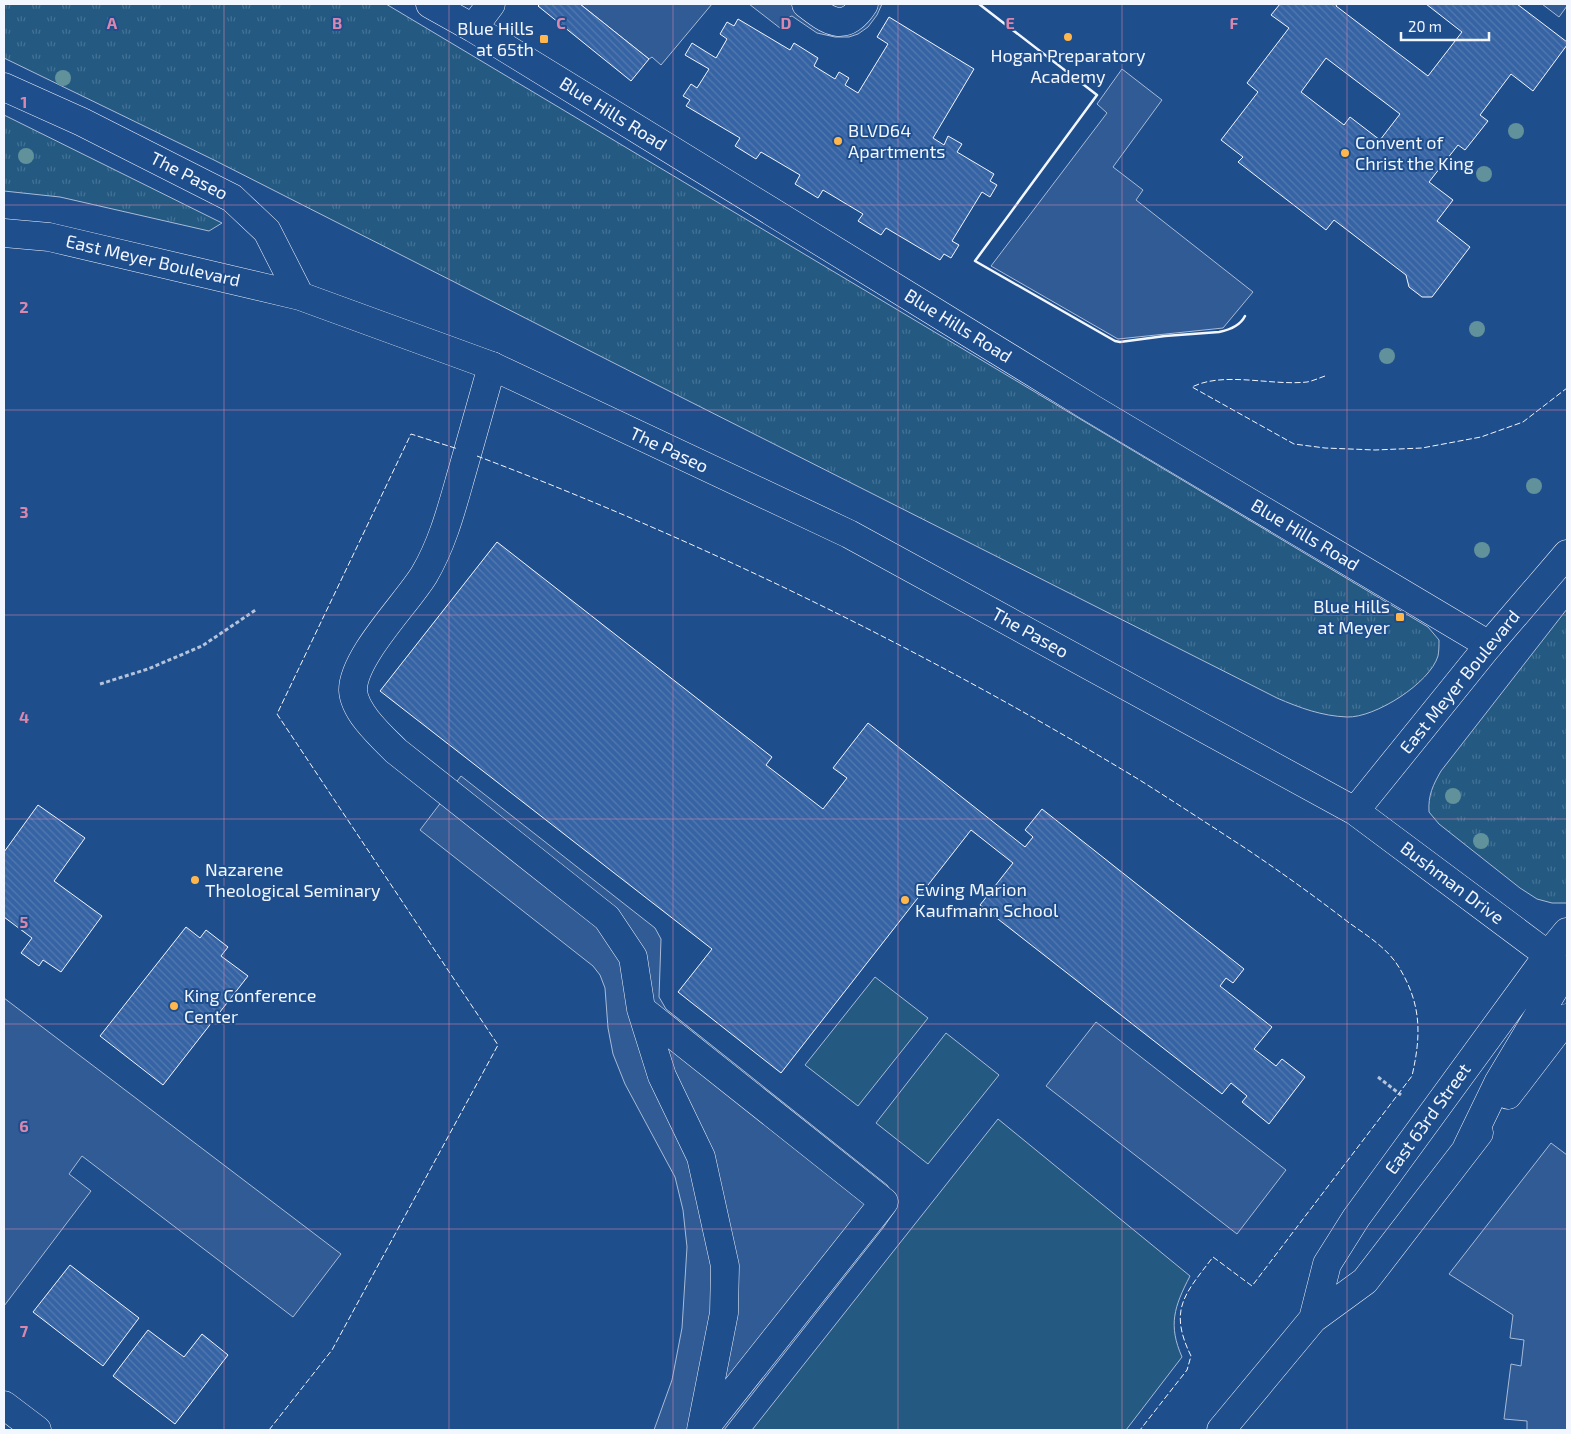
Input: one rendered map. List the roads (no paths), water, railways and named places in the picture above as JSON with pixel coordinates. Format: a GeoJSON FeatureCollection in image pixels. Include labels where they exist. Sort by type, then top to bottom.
{"type":"FeatureCollection","features":[{"type":"Feature","properties":{"kind":"main road","name":"Blue Hills Road"},"geometry":{"type":"LineString","coordinates":[[430,4],[473,28],[1083,403],[1489,645]]}},
{"type":"Feature","properties":{"kind":"main road"},"geometry":{"type":"LineString","coordinates":[[473,28],[492,4]]}},
{"type":"Feature","properties":{"kind":"main road"},"geometry":{"type":"LineString","coordinates":[[806,4],[828,21],[852,18],[864,4]]}},
{"type":"Feature","properties":{"kind":"main road","name":"The Paseo"},"geometry":{"type":"LineString","coordinates":[[4,87],[82,122],[232,198],[267,231],[300,296],[492,366],[849,534],[1355,811]]}},
{"type":"Feature","properties":{"kind":"main road","name":"East Meyer Boulevard"},"geometry":{"type":"LineString","coordinates":[[4,233],[49,237],[300,296]]}},
{"type":"Feature","properties":{"kind":"main road"},"geometry":{"type":"LineString","coordinates":[[492,366],[446,526],[433,559],[423,577],[366,654],[356,674],[353,691],[360,711],[396,751],[607,918],[633,957],[641,1008],[662,1076],[701,1158],[725,1266],[724,1313],[702,1430]]}},
{"type":"Feature","properties":{"kind":"main road","name":"East Meyer Boulevard"},"geometry":{"type":"LineString","coordinates":[[1355,811],[1489,645],[1567,554]]}},
{"type":"Feature","properties":{"kind":"main road","name":"Bushman Drive"},"geometry":{"type":"LineString","coordinates":[[1355,811],[1548,955]]}},
{"type":"Feature","properties":{"kind":"main road","name":"East 63rd Street"},"geometry":{"type":"LineString","coordinates":[[1313,1319],[1327,1264],[1356,1218],[1548,955],[1567,932]]}},
{"type":"Feature","properties":{"kind":"main road"},"geometry":{"type":"LineString","coordinates":[[1467,1147],[1498,1083],[1556,986],[1559,970],[1548,955]]}},
{"type":"Feature","properties":{"kind":"main road"},"geometry":{"type":"LineString","coordinates":[[641,1008],[884,1202],[702,1430]]}},
{"type":"Feature","properties":{"kind":"main road","name":"East 63rd Street"},"geometry":{"type":"LineString","coordinates":[[1220,1430],[1313,1319],[1364,1281],[1567,1018]]}},
{"type":"Feature","properties":{"kind":"main road"},"geometry":{"type":"LineString","coordinates":[[4,1405],[37,1430]]}},
{"type":"Feature","properties":{"kind":"place","name":"Hogan Preparatory Academy"},"geometry":{"type":"Point","coordinates":[1068,37]}},
{"type":"Feature","properties":{"kind":"place","name":"Blue Hills at 65th"},"geometry":{"type":"Point","coordinates":[544,39]}},
{"type":"Feature","properties":{"kind":"place","name":"BLVD64 Apartments"},"geometry":{"type":"Point","coordinates":[838,141]}},
{"type":"Feature","properties":{"kind":"place","name":"Convent of Christ the King"},"geometry":{"type":"Point","coordinates":[1345,153]}},
{"type":"Feature","properties":{"kind":"place","name":"Blue Hills at Meyer"},"geometry":{"type":"Point","coordinates":[1400,617]}},
{"type":"Feature","properties":{"kind":"place","name":"Nazarene Theological Seminary"},"geometry":{"type":"Point","coordinates":[195,880]}},
{"type":"Feature","properties":{"kind":"place","name":"Ewing Marion Kaufmann School"},"geometry":{"type":"Point","coordinates":[905,900]}},
{"type":"Feature","properties":{"kind":"place","name":"King Conference Center"},"geometry":{"type":"Point","coordinates":[174,1006]}}]}
